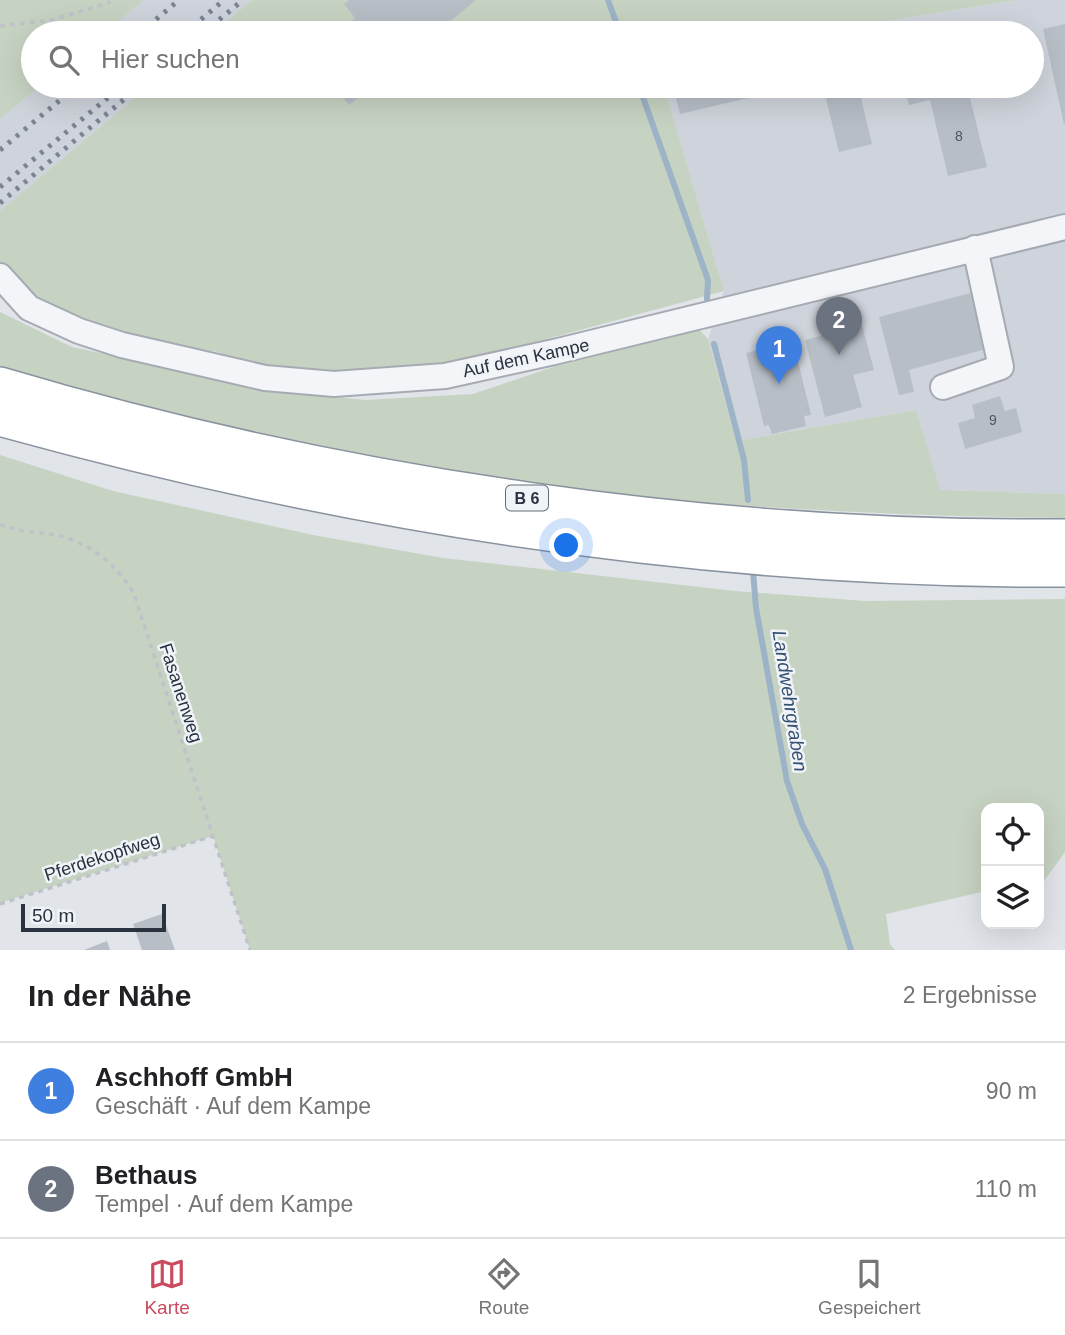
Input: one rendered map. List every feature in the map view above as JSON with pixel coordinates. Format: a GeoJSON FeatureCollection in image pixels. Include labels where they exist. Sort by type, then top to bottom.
{"type":"FeatureCollection","features":[{"type":"Feature","properties":{"kind":"highway","name":"B 6"},"geometry":{"type":"LineString","coordinates":[[0,385],[149,427],[333,466],[520,498],[685,518],[851,532],[1065,537]]}},
{"type":"Feature","properties":{"kind":"highway","name":"B 6"},"geometry":{"type":"LineString","coordinates":[[0,418],[143,458],[296,491],[539,533],[706,553],[848,564],[1065,569]]}},
{"type":"Feature","properties":{"kind":"street","name":"Auf dem Kampe"},"geometry":{"type":"LineString","coordinates":[[0,276],[29,308],[79,331],[122,345],[265,379],[334,384],[445,376],[554,352],[1065,227]]}},
{"type":"Feature","properties":{"kind":"street"},"geometry":{"type":"LineString","coordinates":[[943,387],[1001,367],[975,248]]}},
{"type":"Feature","properties":{"kind":"path"},"geometry":{"type":"LineString","coordinates":[[43,21],[111,2]]}},
{"type":"Feature","properties":{"kind":"path"},"geometry":{"type":"LineString","coordinates":[[0,26],[21,24]]}},
{"type":"Feature","properties":{"kind":"path","name":"Fasanenweg"},"geometry":{"type":"LineString","coordinates":[[0,525],[59,536],[88,547],[124,576],[134,594],[250,950]]}},
{"type":"Feature","properties":{"kind":"path","name":"Pferdekopfweg"},"geometry":{"type":"LineString","coordinates":[[0,904],[213,836]]}},
{"type":"Feature","properties":{"kind":"shaded area"},"geometry":{"type":"Polygon","coordinates":[[[144,0],[252,0],[227,21],[119,21],[144,0]]]}},
{"type":"Feature","properties":{"kind":"shaded area"},"geometry":{"type":"Polygon","coordinates":[[[1018,0],[1065,0],[1065,494],[939,490],[916,410],[736,441],[708,339],[724,291],[668,98],[1044,98],[1044,21],[886,21],[1018,0]]]}},
{"type":"Feature","properties":{"kind":"shaded area"},"geometry":{"type":"Polygon","coordinates":[[[25,98],[135,98],[0,211],[0,119],[25,98]]]}},
{"type":"Feature","properties":{"kind":"green space"},"geometry":{"type":"Polygon","coordinates":[[[0,0],[144,0],[119,21],[21,21],[21,98],[25,98],[0,119],[0,0]]]}},
{"type":"Feature","properties":{"kind":"green space"},"geometry":{"type":"Polygon","coordinates":[[[252,0],[1018,0],[886,21],[227,21],[252,0]]]}},
{"type":"Feature","properties":{"kind":"green space"},"geometry":{"type":"Polygon","coordinates":[[[135,98],[668,98],[724,291],[447,366],[368,377],[249,365],[215,351],[186,353],[79,331],[0,276],[0,211],[135,98]]]}},
{"type":"Feature","properties":{"kind":"green space"},"geometry":{"type":"Polygon","coordinates":[[[0,312],[72,347],[282,391],[365,400],[473,394],[556,366],[698,328],[708,339],[736,441],[916,410],[940,490],[1065,494],[1065,518],[863,512],[661,499],[461,475],[361,459],[229,432],[0,370],[0,312]]]}},
{"type":"Feature","properties":{"kind":"green space"},"geometry":{"type":"Polygon","coordinates":[[[0,455],[113,491],[313,535],[443,558],[735,591],[864,601],[1065,599],[1065,852],[1044,881],[1044,803],[981,803],[981,892],[886,914],[890,944],[895,950],[250,950],[213,836],[0,903],[0,455]]]}},
{"type":"Feature","properties":{"kind":"building"},"geometry":{"type":"Polygon","coordinates":[[[349,0],[476,0],[451,21],[351,21],[355,18],[344,4],[349,0]]]}},
{"type":"Feature","properties":{"kind":"building"},"geometry":{"type":"Polygon","coordinates":[[[1065,24],[1065,124],[1044,34],[1044,29],[1065,24]]]}},
{"type":"Feature","properties":{"kind":"building"},"geometry":{"type":"Polygon","coordinates":[[[343,98],[357,98],[349,105],[343,98]]]}},
{"type":"Feature","properties":{"kind":"building"},"geometry":{"type":"Polygon","coordinates":[[[676,98],[748,98],[680,114],[676,98]]]}},
{"type":"Feature","properties":{"kind":"building"},"geometry":{"type":"Polygon","coordinates":[[[826,98],[861,98],[872,144],[839,152],[826,98]]]}},
{"type":"Feature","properties":{"kind":"building"},"geometry":{"type":"Polygon","coordinates":[[[907,98],[970,98],[987,167],[948,176],[930,100],[909,105],[907,98]]]}},
{"type":"Feature","properties":{"kind":"building"},"geometry":{"type":"Polygon","coordinates":[[[978,291],[993,347],[909,370],[914,392],[899,395],[879,317],[978,291]]]}},
{"type":"Feature","properties":{"kind":"building"},"geometry":{"type":"Polygon","coordinates":[[[862,325],[874,370],[853,375],[862,407],[825,417],[805,340],[862,325]]]}},
{"type":"Feature","properties":{"kind":"building"},"geometry":{"type":"Polygon","coordinates":[[[793,341],[811,415],[804,416],[806,426],[772,434],[769,425],[764,426],[746,353],[793,341]]]}},
{"type":"Feature","properties":{"kind":"building"},"geometry":{"type":"Polygon","coordinates":[[[1000,396],[1005,411],[1016,408],[1022,432],[965,449],[958,423],[975,418],[972,405],[1000,396]]]}},
{"type":"Feature","properties":{"kind":"building"},"geometry":{"type":"Polygon","coordinates":[[[162,914],[175,950],[142,950],[133,924],[162,914]]]}},
{"type":"Feature","properties":{"kind":"building"},"geometry":{"type":"Polygon","coordinates":[[[107,941],[110,950],[84,950],[107,941]]]}},
{"type":"Feature","properties":{"kind":"waterway","name":"Landwehrgraben"},"geometry":{"type":"LineString","coordinates":[[608,0],[616,21]]}},
{"type":"Feature","properties":{"kind":"waterway","name":"Landwehrgraben"},"geometry":{"type":"LineString","coordinates":[[643,98],[708,280],[707,299]]}},
{"type":"Feature","properties":{"kind":"waterway","name":"Landwehrgraben"},"geometry":{"type":"LineString","coordinates":[[714,344],[744,460],[748,500]]}},
{"type":"Feature","properties":{"kind":"waterway","name":"Landwehrgraben"},"geometry":{"type":"LineString","coordinates":[[753,571],[756,608],[787,781],[802,824],[825,869],[851,950]]}},
{"type":"Feature","properties":{"kind":"railway"},"geometry":{"type":"LineString","coordinates":[[154,21],[179,0]]}},
{"type":"Feature","properties":{"kind":"railway"},"geometry":{"type":"LineString","coordinates":[[199,21],[224,0]]}},
{"type":"Feature","properties":{"kind":"railway"},"geometry":{"type":"LineString","coordinates":[[218,21],[243,0]]}},
{"type":"Feature","properties":{"kind":"railway"},"geometry":{"type":"LineString","coordinates":[[0,150],[63,98]]}},
{"type":"Feature","properties":{"kind":"railway"},"geometry":{"type":"LineString","coordinates":[[0,187],[108,98]]}},
{"type":"Feature","properties":{"kind":"railway"},"geometry":{"type":"LineString","coordinates":[[0,203],[126,98]]}},
{"type":"Feature","properties":{"kind":"place","name":"Bethaus"},"geometry":{"type":"Point","coordinates":[839,355]}},
{"type":"Feature","properties":{"kind":"place","name":"Aschhoff GmbH"},"geometry":{"type":"Point","coordinates":[779,384]}}]}
